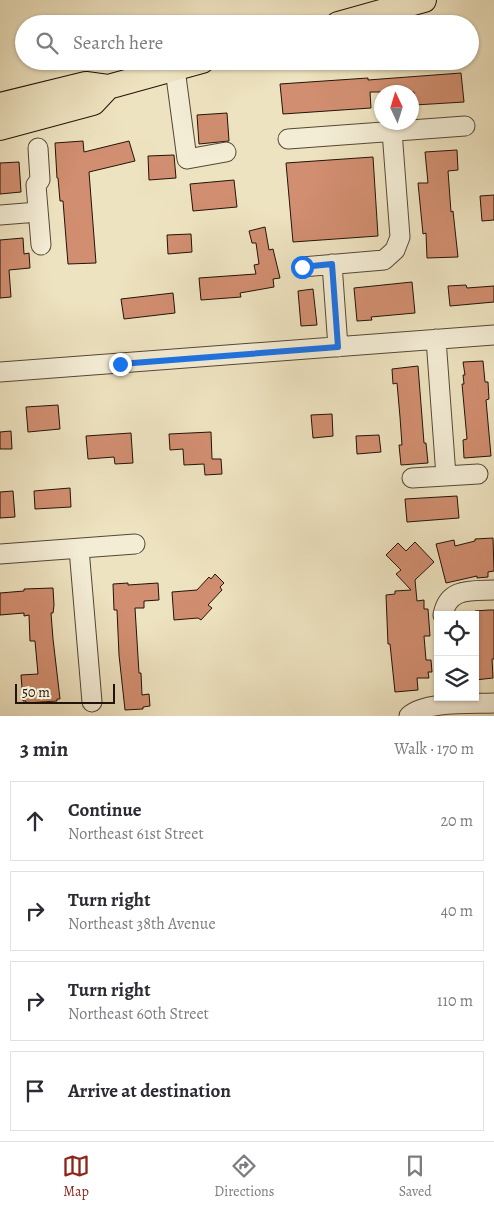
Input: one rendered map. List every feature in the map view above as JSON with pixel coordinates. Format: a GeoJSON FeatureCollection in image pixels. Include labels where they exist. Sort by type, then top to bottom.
{"type":"FeatureCollection","features":[{"type":"Feature","properties":{"kind":"main road"},"geometry":{"type":"LineString","coordinates":[[370,15],[424,0]]}},
{"type":"Feature","properties":{"kind":"main road"},"geometry":{"type":"LineString","coordinates":[[0,105],[86,84],[108,87],[171,70]]}},
{"type":"Feature","properties":{"kind":"main road"},"geometry":{"type":"LineString","coordinates":[[0,128],[93,103],[108,87]]}},
{"type":"Feature","properties":{"kind":"street"},"geometry":{"type":"LineString","coordinates":[[175,70],[188,159],[226,152]]}},
{"type":"Feature","properties":{"kind":"street"},"geometry":{"type":"LineString","coordinates":[[288,139],[464,126]]}},
{"type":"Feature","properties":{"kind":"street"},"geometry":{"type":"LineString","coordinates":[[302,267],[384,260],[395,250],[400,237],[392,131]]}},
{"type":"Feature","properties":{"kind":"street"},"geometry":{"type":"LineString","coordinates":[[38,148],[40,180],[36,186],[41,245]]}},
{"type":"Feature","properties":{"kind":"street"},"geometry":{"type":"LineString","coordinates":[[0,215],[38,212]]}},
{"type":"Feature","properties":{"kind":"street"},"geometry":{"type":"LineString","coordinates":[[332,264],[338,347]]}},
{"type":"Feature","properties":{"kind":"street"},"geometry":{"type":"LineString","coordinates":[[0,372],[494,335]]}},
{"type":"Feature","properties":{"kind":"street"},"geometry":{"type":"LineString","coordinates":[[436,339],[446,476]]}},
{"type":"Feature","properties":{"kind":"street"},"geometry":{"type":"LineString","coordinates":[[412,478],[478,474]]}},
{"type":"Feature","properties":{"kind":"street"},"geometry":{"type":"LineString","coordinates":[[0,554],[135,544]]}},
{"type":"Feature","properties":{"kind":"street"},"geometry":{"type":"LineString","coordinates":[[79,549],[92,702]]}},
{"type":"Feature","properties":{"kind":"street"},"geometry":{"type":"LineString","coordinates":[[444,611],[446,605],[456,594],[494,590]]}},
{"type":"Feature","properties":{"kind":"street"},"geometry":{"type":"LineString","coordinates":[[409,716],[422,708],[449,701],[494,704]]}},
{"type":"Feature","properties":{"kind":"building"},"geometry":{"type":"Polygon","coordinates":[[[461,73],[464,102],[419,105],[419,85],[374,85],[374,92],[370,92],[371,108],[283,114],[280,84],[368,78],[368,80],[461,73]]]}},
{"type":"Feature","properties":{"kind":"building"},"geometry":{"type":"Polygon","coordinates":[[[227,113],[229,141],[199,144],[197,115],[227,113]]]}},
{"type":"Feature","properties":{"kind":"building"},"geometry":{"type":"Polygon","coordinates":[[[83,141],[84,152],[129,141],[135,161],[89,172],[96,263],[68,264],[63,201],[60,201],[55,143],[83,141]]]}},
{"type":"Feature","properties":{"kind":"building"},"geometry":{"type":"Polygon","coordinates":[[[457,150],[458,170],[448,171],[451,212],[453,211],[458,257],[427,258],[426,233],[423,234],[418,183],[428,183],[425,152],[457,150]]]}},
{"type":"Feature","properties":{"kind":"building"},"geometry":{"type":"Polygon","coordinates":[[[174,155],[176,178],[149,180],[148,156],[174,155]]]}},
{"type":"Feature","properties":{"kind":"building"},"geometry":{"type":"Polygon","coordinates":[[[373,157],[378,236],[293,242],[286,163],[373,157]]]}},
{"type":"Feature","properties":{"kind":"building"},"geometry":{"type":"Polygon","coordinates":[[[19,162],[21,192],[0,194],[0,163],[19,162]]]}},
{"type":"Feature","properties":{"kind":"building"},"geometry":{"type":"Polygon","coordinates":[[[234,180],[237,207],[193,211],[190,184],[234,180]]]}},
{"type":"Feature","properties":{"kind":"building"},"geometry":{"type":"Polygon","coordinates":[[[494,195],[494,220],[482,221],[480,196],[494,195]]]}},
{"type":"Feature","properties":{"kind":"building"},"geometry":{"type":"Polygon","coordinates":[[[265,227],[269,250],[273,249],[280,278],[273,279],[274,287],[240,293],[241,297],[201,300],[199,278],[256,274],[254,265],[259,264],[256,243],[252,243],[249,231],[265,227]]]}},
{"type":"Feature","properties":{"kind":"building"},"geometry":{"type":"Polygon","coordinates":[[[191,234],[192,252],[168,254],[167,235],[191,234]]]}},
{"type":"Feature","properties":{"kind":"building"},"geometry":{"type":"Polygon","coordinates":[[[23,238],[24,254],[29,253],[30,268],[9,270],[11,297],[0,298],[0,240],[23,238]]]}},
{"type":"Feature","properties":{"kind":"building"},"geometry":{"type":"Polygon","coordinates":[[[412,282],[415,313],[371,317],[372,320],[357,321],[354,288],[412,282]]]}},
{"type":"Feature","properties":{"kind":"building"},"geometry":{"type":"Polygon","coordinates":[[[466,285],[467,288],[494,286],[494,302],[450,306],[448,286],[466,285]]]}},
{"type":"Feature","properties":{"kind":"building"},"geometry":{"type":"Polygon","coordinates":[[[313,289],[317,325],[301,326],[298,291],[313,289]]]}},
{"type":"Feature","properties":{"kind":"building"},"geometry":{"type":"Polygon","coordinates":[[[173,293],[175,313],[124,319],[121,299],[173,293]]]}},
{"type":"Feature","properties":{"kind":"building"},"geometry":{"type":"Polygon","coordinates":[[[483,361],[485,382],[488,382],[489,399],[486,400],[491,456],[464,458],[463,440],[467,439],[462,384],[464,384],[463,375],[465,375],[463,362],[483,361]]]}},
{"type":"Feature","properties":{"kind":"building"},"geometry":{"type":"Polygon","coordinates":[[[418,366],[424,443],[426,443],[428,463],[401,465],[399,445],[402,445],[397,383],[393,384],[392,369],[418,366]]]}},
{"type":"Feature","properties":{"kind":"building"},"geometry":{"type":"Polygon","coordinates":[[[58,405],[60,429],[28,432],[26,407],[58,405]]]}},
{"type":"Feature","properties":{"kind":"building"},"geometry":{"type":"Polygon","coordinates":[[[332,414],[333,436],[313,438],[311,415],[332,414]]]}},
{"type":"Feature","properties":{"kind":"building"},"geometry":{"type":"Polygon","coordinates":[[[11,431],[12,449],[0,449],[0,432],[11,431]]]}},
{"type":"Feature","properties":{"kind":"building"},"geometry":{"type":"Polygon","coordinates":[[[211,432],[212,459],[221,459],[222,474],[205,475],[204,464],[184,465],[183,449],[170,450],[169,434],[211,432]]]}},
{"type":"Feature","properties":{"kind":"building"},"geometry":{"type":"Polygon","coordinates":[[[131,433],[133,463],[115,464],[114,457],[88,459],[86,436],[131,433]]]}},
{"type":"Feature","properties":{"kind":"building"},"geometry":{"type":"Polygon","coordinates":[[[379,435],[381,452],[357,454],[356,436],[379,435]]]}},
{"type":"Feature","properties":{"kind":"building"},"geometry":{"type":"Polygon","coordinates":[[[70,488],[71,507],[35,509],[34,491],[70,488]]]}},
{"type":"Feature","properties":{"kind":"building"},"geometry":{"type":"Polygon","coordinates":[[[13,491],[15,517],[0,518],[0,492],[13,491]]]}},
{"type":"Feature","properties":{"kind":"building"},"geometry":{"type":"Polygon","coordinates":[[[457,496],[459,518],[407,522],[405,499],[457,496]]]}},
{"type":"Feature","properties":{"kind":"building"},"geometry":{"type":"Polygon","coordinates":[[[493,538],[494,571],[488,572],[488,577],[477,578],[477,576],[446,583],[436,544],[454,540],[455,546],[475,541],[475,539],[493,538]]]}},
{"type":"Feature","properties":{"kind":"building"},"geometry":{"type":"Polygon","coordinates":[[[415,542],[434,562],[415,580],[417,601],[424,600],[424,609],[428,609],[430,636],[424,636],[426,660],[431,660],[432,672],[428,672],[429,678],[417,678],[418,690],[395,692],[390,644],[388,644],[386,595],[395,594],[395,591],[411,590],[396,574],[401,570],[386,555],[398,543],[406,551],[415,542]]]}},
{"type":"Feature","properties":{"kind":"building"},"geometry":{"type":"Polygon","coordinates":[[[215,574],[224,583],[220,587],[222,590],[208,605],[212,608],[201,620],[198,618],[174,620],[172,592],[197,590],[209,577],[211,579],[215,574]]]}},
{"type":"Feature","properties":{"kind":"building"},"geometry":{"type":"Polygon","coordinates":[[[128,583],[128,585],[158,583],[159,600],[144,601],[144,608],[135,608],[142,695],[149,694],[150,706],[143,707],[143,709],[125,710],[119,655],[117,610],[114,610],[113,584],[128,583]]]}},
{"type":"Feature","properties":{"kind":"building"},"geometry":{"type":"Polygon","coordinates":[[[53,588],[54,605],[53,613],[51,613],[60,699],[57,699],[57,701],[26,703],[26,701],[23,701],[21,675],[38,674],[35,641],[30,641],[29,615],[24,616],[24,613],[0,615],[0,593],[24,591],[24,589],[53,588]]]}},
{"type":"Feature","properties":{"kind":"building"},"geometry":{"type":"Polygon","coordinates":[[[494,610],[493,678],[479,680],[479,611],[475,611],[494,610]]]}},
{"type":"Feature","properties":{"kind":"route"},"geometry":{"type":"LineString","coordinates":[[120,364],[338,347],[332,264],[302,267]]}}]}
